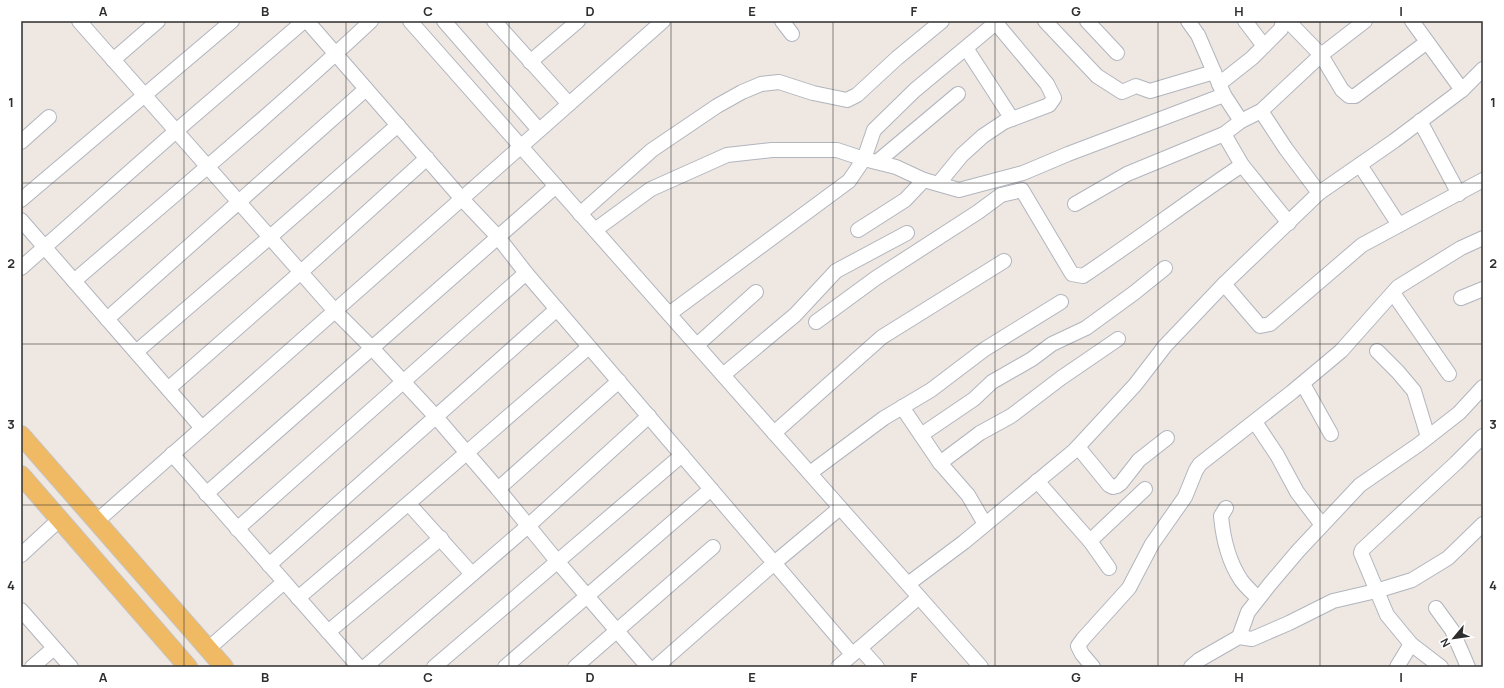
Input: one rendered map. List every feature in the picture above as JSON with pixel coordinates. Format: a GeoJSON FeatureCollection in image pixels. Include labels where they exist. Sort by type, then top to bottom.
{"type":"FeatureCollection","features":[{"type":"Feature","properties":{"kind":"main road"},"geometry":{"type":"LineString","coordinates":[[21,435],[224,667]]}},
{"type":"Feature","properties":{"kind":"main road"},"geometry":{"type":"LineString","coordinates":[[21,475],[188,667]]}},
{"type":"Feature","properties":{"kind":"street"},"geometry":{"type":"LineString","coordinates":[[114,60],[158,21]]}},
{"type":"Feature","properties":{"kind":"street"},"geometry":{"type":"LineString","coordinates":[[21,200],[232,21]]}},
{"type":"Feature","properties":{"kind":"street"},"geometry":{"type":"LineString","coordinates":[[21,268],[176,131],[304,21]]}},
{"type":"Feature","properties":{"kind":"street"},"geometry":{"type":"LineString","coordinates":[[307,21],[498,237],[526,273],[774,563],[856,651],[877,667]]}},
{"type":"Feature","properties":{"kind":"street"},"geometry":{"type":"LineString","coordinates":[[74,281],[336,54],[370,21]]}},
{"type":"Feature","properties":{"kind":"street"},"geometry":{"type":"LineString","coordinates":[[410,21],[981,667]]}},
{"type":"Feature","properties":{"kind":"street"},"geometry":{"type":"LineString","coordinates":[[444,21],[539,130]]}},
{"type":"Feature","properties":{"kind":"street"},"geometry":{"type":"LineString","coordinates":[[530,62],[578,21]]}},
{"type":"Feature","properties":{"kind":"street"},"geometry":{"type":"LineString","coordinates":[[96,521],[663,21]]}},
{"type":"Feature","properties":{"kind":"street"},"geometry":{"type":"LineString","coordinates":[[782,21],[792,34]]}},
{"type":"Feature","properties":{"kind":"street"},"geometry":{"type":"LineString","coordinates":[[580,214],[652,150],[717,106],[742,92],[762,84],[780,82],[813,93],[847,100],[857,94],[897,58],[942,21]]}},
{"type":"Feature","properties":{"kind":"street"},"geometry":{"type":"LineString","coordinates":[[1045,21],[1097,76],[1122,92],[1136,86],[1150,91],[1219,84]]}},
{"type":"Feature","properties":{"kind":"street"},"geometry":{"type":"LineString","coordinates":[[1087,21],[1117,53]]}},
{"type":"Feature","properties":{"kind":"street"},"geometry":{"type":"LineString","coordinates":[[1188,21],[1198,35],[1219,84],[1240,121]]}},
{"type":"Feature","properties":{"kind":"street"},"geometry":{"type":"LineString","coordinates":[[1245,21],[1264,46]]}},
{"type":"Feature","properties":{"kind":"street"},"geometry":{"type":"LineString","coordinates":[[595,230],[651,189],[727,155],[772,150],[837,150],[896,167],[924,180],[939,183],[959,190],[1023,173],[1068,154],[1219,84],[1252,58],[1281,29],[1283,21]]}},
{"type":"Feature","properties":{"kind":"street"},"geometry":{"type":"LineString","coordinates":[[1288,21],[1321,55],[1342,90],[1349,96],[1355,96],[1427,42]]}},
{"type":"Feature","properties":{"kind":"street"},"geometry":{"type":"LineString","coordinates":[[1075,204],[1127,174],[1224,134],[1240,121],[1261,111],[1321,55],[1365,21]]}},
{"type":"Feature","properties":{"kind":"street"},"geometry":{"type":"LineString","coordinates":[[870,160],[874,130],[915,90],[997,22],[1047,84],[1054,98],[1049,105],[1004,122],[972,146],[939,183]]}},
{"type":"Feature","properties":{"kind":"street"},"geometry":{"type":"LineString","coordinates":[[84,23],[114,60],[335,311],[372,348],[436,417],[498,488],[528,526],[648,667]]}},
{"type":"Feature","properties":{"kind":"street"},"geometry":{"type":"LineString","coordinates":[[500,23],[530,62],[569,104]]}},
{"type":"Feature","properties":{"kind":"street"},"geometry":{"type":"LineString","coordinates":[[1417,23],[1427,42],[1462,90]]}},
{"type":"Feature","properties":{"kind":"street"},"geometry":{"type":"LineString","coordinates":[[966,48],[1012,119]]}},
{"type":"Feature","properties":{"kind":"street"},"geometry":{"type":"LineString","coordinates":[[908,584],[985,524],[1078,447],[1135,385],[1165,346],[1224,284],[1319,193],[1480,78]]}},
{"type":"Feature","properties":{"kind":"street"},"geometry":{"type":"LineString","coordinates":[[107,319],[366,89]]}},
{"type":"Feature","properties":{"kind":"street"},"geometry":{"type":"LineString","coordinates":[[669,314],[849,181],[870,160],[958,94]]}},
{"type":"Feature","properties":{"kind":"street"},"geometry":{"type":"LineString","coordinates":[[1261,111],[1286,149],[1319,193]]}},
{"type":"Feature","properties":{"kind":"street"},"geometry":{"type":"LineString","coordinates":[[21,142],[49,117]]}},
{"type":"Feature","properties":{"kind":"street"},"geometry":{"type":"LineString","coordinates":[[1420,122],[1459,194]]}},
{"type":"Feature","properties":{"kind":"street"},"geometry":{"type":"LineString","coordinates":[[136,352],[398,125]]}},
{"type":"Feature","properties":{"kind":"street"},"geometry":{"type":"LineString","coordinates":[[1224,134],[1242,165],[1289,222]]}},
{"type":"Feature","properties":{"kind":"street"},"geometry":{"type":"LineString","coordinates":[[168,389],[301,272],[427,158]]}},
{"type":"Feature","properties":{"kind":"street"},"geometry":{"type":"LineString","coordinates":[[816,322],[876,278],[978,212],[1001,195],[1022,190],[1072,274],[1084,276],[1189,200],[1242,165]]}},
{"type":"Feature","properties":{"kind":"street"},"geometry":{"type":"LineString","coordinates":[[1360,165],[1399,225]]}},
{"type":"Feature","properties":{"kind":"street"},"geometry":{"type":"LineString","coordinates":[[858,230],[905,200],[924,180]]}},
{"type":"Feature","properties":{"kind":"street"},"geometry":{"type":"LineString","coordinates":[[1224,284],[1260,326],[1270,324],[1362,245],[1483,180]]}},
{"type":"Feature","properties":{"kind":"street"},"geometry":{"type":"LineString","coordinates":[[206,494],[556,186]]}},
{"type":"Feature","properties":{"kind":"street"},"geometry":{"type":"LineString","coordinates":[[21,220],[202,428]]}},
{"type":"Feature","properties":{"kind":"street"},"geometry":{"type":"LineString","coordinates":[[723,375],[795,315],[836,271],[907,233]]}},
{"type":"Feature","properties":{"kind":"street"},"geometry":{"type":"LineString","coordinates":[[1094,667],[1082,654],[1078,646],[1129,588],[1152,544],[1185,497],[1200,464],[1303,384],[1341,351],[1398,287],[1461,248],[1483,238]]}},
{"type":"Feature","properties":{"kind":"street"},"geometry":{"type":"LineString","coordinates":[[774,433],[882,337],[1004,261]]}},
{"type":"Feature","properties":{"kind":"street"},"geometry":{"type":"LineString","coordinates":[[921,435],[974,398],[992,382],[1052,344],[1086,328],[1164,268]]}},
{"type":"Feature","properties":{"kind":"street"},"geometry":{"type":"LineString","coordinates":[[237,529],[526,273]]}},
{"type":"Feature","properties":{"kind":"street"},"geometry":{"type":"LineString","coordinates":[[1461,298],[1483,288]]}},
{"type":"Feature","properties":{"kind":"street"},"geometry":{"type":"LineString","coordinates":[[697,346],[756,292]]}},
{"type":"Feature","properties":{"kind":"street"},"geometry":{"type":"LineString","coordinates":[[1393,293],[1449,374]]}},
{"type":"Feature","properties":{"kind":"street"},"geometry":{"type":"LineString","coordinates":[[810,473],[884,418],[931,390],[985,348],[1061,302]]}},
{"type":"Feature","properties":{"kind":"street"},"geometry":{"type":"LineString","coordinates":[[269,565],[557,309]]}},
{"type":"Feature","properties":{"kind":"street"},"geometry":{"type":"LineString","coordinates":[[940,462],[980,433],[1011,416],[1061,378],[1118,339]]}},
{"type":"Feature","properties":{"kind":"street"},"geometry":{"type":"LineString","coordinates":[[298,598],[409,504],[466,452],[589,346]]}},
{"type":"Feature","properties":{"kind":"street"},"geometry":{"type":"LineString","coordinates":[[1377,351],[1414,391],[1428,437]]}},
{"type":"Feature","properties":{"kind":"street"},"geometry":{"type":"LineString","coordinates":[[498,488],[619,381]]}},
{"type":"Feature","properties":{"kind":"street"},"geometry":{"type":"LineString","coordinates":[[1303,384],[1331,434]]}},
{"type":"Feature","properties":{"kind":"street"},"geometry":{"type":"LineString","coordinates":[[1239,637],[1248,612],[1258,598],[1298,550],[1360,485],[1459,413],[1483,387]]}},
{"type":"Feature","properties":{"kind":"street"},"geometry":{"type":"LineString","coordinates":[[902,407],[940,462],[968,495],[985,524]]}},
{"type":"Feature","properties":{"kind":"street"},"geometry":{"type":"LineString","coordinates":[[365,667],[528,526],[649,416]]}},
{"type":"Feature","properties":{"kind":"street"},"geometry":{"type":"LineString","coordinates":[[1254,422],[1277,455],[1298,492],[1322,525]]}},
{"type":"Feature","properties":{"kind":"street"},"geometry":{"type":"LineString","coordinates":[[1441,667],[1411,644],[1387,615],[1361,556],[1362,550],[1483,436]]}},
{"type":"Feature","properties":{"kind":"street"},"geometry":{"type":"LineString","coordinates":[[1078,447],[1109,485],[1113,487],[1121,483],[1139,460],[1167,438]]}},
{"type":"Feature","properties":{"kind":"street"},"geometry":{"type":"LineString","coordinates":[[172,454],[358,667]]}},
{"type":"Feature","properties":{"kind":"street"},"geometry":{"type":"LineString","coordinates":[[434,667],[682,455]]}},
{"type":"Feature","properties":{"kind":"street"},"geometry":{"type":"LineString","coordinates":[[1037,481],[1090,541],[1109,568]]}},
{"type":"Feature","properties":{"kind":"street"},"geometry":{"type":"LineString","coordinates":[[505,667],[711,489]]}},
{"type":"Feature","properties":{"kind":"street"},"geometry":{"type":"LineString","coordinates":[[1090,541],[1145,489]]}},
{"type":"Feature","properties":{"kind":"street"},"geometry":{"type":"LineString","coordinates":[[409,504],[472,574]]}},
{"type":"Feature","properties":{"kind":"street"},"geometry":{"type":"LineString","coordinates":[[656,667],[774,563],[840,508]]}},
{"type":"Feature","properties":{"kind":"street"},"geometry":{"type":"LineString","coordinates":[[1226,508],[1221,516],[1222,530],[1228,552],[1241,581],[1258,598]]}},
{"type":"Feature","properties":{"kind":"street"},"geometry":{"type":"LineString","coordinates":[[21,555],[60,519]]}},
{"type":"Feature","properties":{"kind":"street"},"geometry":{"type":"LineString","coordinates":[[1191,667],[1199,660],[1239,637],[1252,639],[1289,624],[1333,601],[1376,591],[1412,580],[1448,558],[1483,524]]}},
{"type":"Feature","properties":{"kind":"street"},"geometry":{"type":"LineString","coordinates":[[328,632],[441,538]]}},
{"type":"Feature","properties":{"kind":"street"},"geometry":{"type":"LineString","coordinates":[[575,667],[713,547]]}},
{"type":"Feature","properties":{"kind":"street"},"geometry":{"type":"LineString","coordinates":[[208,649],[284,582]]}},
{"type":"Feature","properties":{"kind":"street"},"geometry":{"type":"LineString","coordinates":[[838,667],[919,597]]}},
{"type":"Feature","properties":{"kind":"street"},"geometry":{"type":"LineString","coordinates":[[1436,608],[1452,630],[1468,667]]}},
{"type":"Feature","properties":{"kind":"street"},"geometry":{"type":"LineString","coordinates":[[21,610],[71,667]]}},
{"type":"Feature","properties":{"kind":"street"},"geometry":{"type":"LineString","coordinates":[[1397,667],[1411,644]]}},
{"type":"Feature","properties":{"kind":"street"},"geometry":{"type":"LineString","coordinates":[[32,667],[54,648]]}}]}
